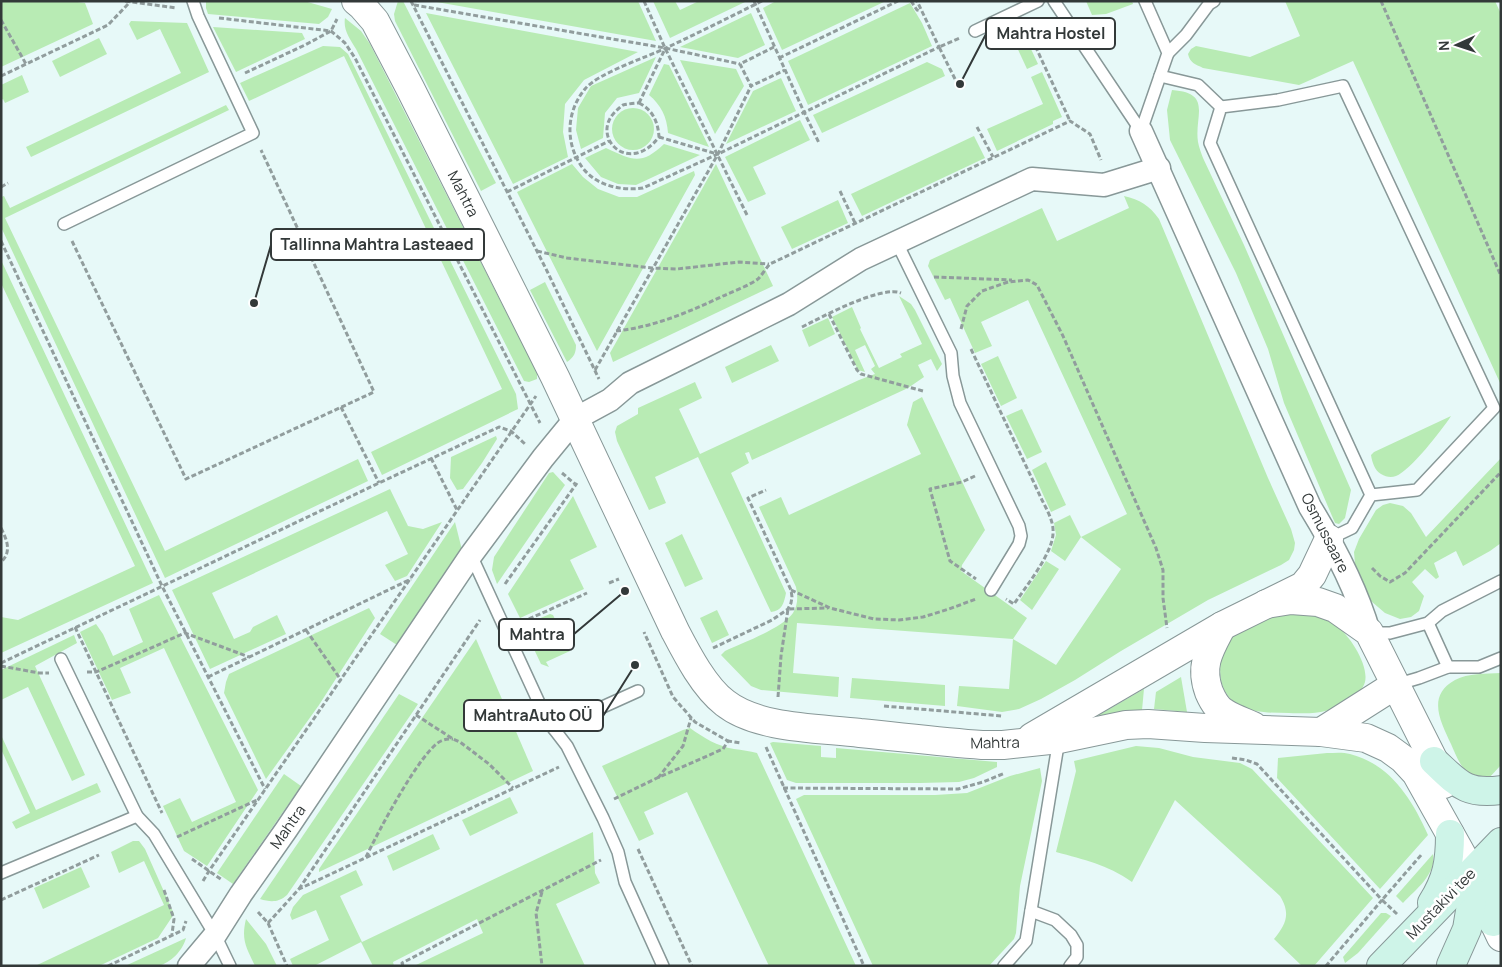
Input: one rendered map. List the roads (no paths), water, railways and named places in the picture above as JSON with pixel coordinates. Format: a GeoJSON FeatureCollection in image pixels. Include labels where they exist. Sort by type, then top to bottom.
{"type":"FeatureCollection","features":[{"type":"Feature","properties":{"kind":"main road"},"geometry":{"type":"LineString","coordinates":[[1434,761],[1463,787],[1480,791],[1501,790]]}},
{"type":"Feature","properties":{"kind":"main road"},"geometry":{"type":"LineString","coordinates":[[1415,931],[1442,888],[1448,869],[1450,834]]}},
{"type":"Feature","properties":{"kind":"main road","name":"Mustakivi tee"},"geometry":{"type":"LineString","coordinates":[[1381,966],[1415,931],[1487,883],[1501,842]]}},
{"type":"Feature","properties":{"kind":"main road"},"geometry":{"type":"LineString","coordinates":[[1450,965],[1467,929],[1472,899],[1487,883],[1501,852]]}},
{"type":"Feature","properties":{"kind":"main road"},"geometry":{"type":"LineString","coordinates":[[1450,965],[1498,925]]}},
{"type":"Feature","properties":{"kind":"street","name":"Mahtra"},"geometry":{"type":"LineString","coordinates":[[356,5],[375,20],[575,418],[675,631],[691,662],[723,702],[739,712],[781,725],[978,744],[1022,743],[1059,739],[1126,725],[1148,724],[1262,730]]}},
{"type":"Feature","properties":{"kind":"street","name":"Osmussaare"},"geometry":{"type":"LineString","coordinates":[[1141,131],[1310,507],[1330,539],[1362,608],[1369,632],[1434,761],[1463,828],[1470,852],[1487,883],[1498,925]]}},
{"type":"Feature","properties":{"kind":"street"},"geometry":{"type":"LineString","coordinates":[[575,418],[610,400],[630,384],[789,304],[861,259],[1032,179],[1104,185],[1159,168]]}},
{"type":"Feature","properties":{"kind":"street","name":"Mahtra"},"geometry":{"type":"LineString","coordinates":[[189,966],[215,934],[471,555],[575,418]]}},
{"type":"Feature","properties":{"kind":"street"},"geometry":{"type":"LineString","coordinates":[[1022,743],[1222,626],[1303,586],[1312,575],[1330,539]]}},
{"type":"Feature","properties":{"kind":"street"},"geometry":{"type":"LineString","coordinates":[[1266,604],[1291,600],[1318,602],[1335,608],[1369,632]]}},
{"type":"Feature","properties":{"kind":"street"},"geometry":{"type":"LineString","coordinates":[[1222,626],[1208,653],[1205,667],[1206,682],[1212,699],[1223,712],[1262,730],[1321,732],[1366,738],[1388,748],[1403,759],[1416,773],[1450,834],[1487,883]]}},
{"type":"Feature","properties":{"kind":"street"},"geometry":{"type":"LineString","coordinates":[[1321,732],[1395,685]]}},
{"type":"Feature","properties":{"kind":"lane"},"geometry":{"type":"LineString","coordinates":[[64,224],[253,133],[198,16],[193,1]]}},
{"type":"Feature","properties":{"kind":"lane"},"geometry":{"type":"LineString","coordinates":[[975,31],[1038,1]]}},
{"type":"Feature","properties":{"kind":"lane"},"geometry":{"type":"LineString","coordinates":[[1054,1],[1141,131]]}},
{"type":"Feature","properties":{"kind":"lane"},"geometry":{"type":"LineString","coordinates":[[1145,1],[1168,53]]}},
{"type":"Feature","properties":{"kind":"lane"},"geometry":{"type":"LineString","coordinates":[[1141,131],[1168,53],[1186,36],[1209,4],[1214,1]]}},
{"type":"Feature","properties":{"kind":"lane"},"geometry":{"type":"LineString","coordinates":[[1160,76],[1198,85],[1221,107]]}},
{"type":"Feature","properties":{"kind":"lane"},"geometry":{"type":"LineString","coordinates":[[1221,107],[1278,100],[1343,86],[1494,408],[1417,490],[1371,495]]}},
{"type":"Feature","properties":{"kind":"lane"},"geometry":{"type":"LineString","coordinates":[[1221,107],[1210,143],[1371,495]]}},
{"type":"Feature","properties":{"kind":"lane"},"geometry":{"type":"LineString","coordinates":[[897,243],[951,353],[953,376],[960,403],[1019,526],[1021,536],[1019,544],[991,590]]}},
{"type":"Feature","properties":{"kind":"lane"},"geometry":{"type":"LineString","coordinates":[[1330,539],[1352,528],[1371,495]]}},
{"type":"Feature","properties":{"kind":"lane"},"geometry":{"type":"LineString","coordinates":[[471,555],[547,720],[567,746],[603,818],[618,852],[625,882],[663,966]]}},
{"type":"Feature","properties":{"kind":"lane"},"geometry":{"type":"LineString","coordinates":[[1369,632],[1390,633],[1428,623],[1442,610],[1501,581]]}},
{"type":"Feature","properties":{"kind":"lane"},"geometry":{"type":"LineString","coordinates":[[1428,623],[1448,667]]}},
{"type":"Feature","properties":{"kind":"lane"},"geometry":{"type":"LineString","coordinates":[[1395,685],[1448,667],[1479,667],[1501,658]]}},
{"type":"Feature","properties":{"kind":"lane"},"geometry":{"type":"LineString","coordinates":[[61,659],[137,816],[154,834],[215,934],[230,966]]}},
{"type":"Feature","properties":{"kind":"lane"},"geometry":{"type":"LineString","coordinates":[[554,729],[638,691]]}},
{"type":"Feature","properties":{"kind":"lane"},"geometry":{"type":"LineString","coordinates":[[1004,966],[1026,941],[1059,739]]}},
{"type":"Feature","properties":{"kind":"lane"},"geometry":{"type":"LineString","coordinates":[[1,873],[137,816]]}},
{"type":"Feature","properties":{"kind":"lane"},"geometry":{"type":"LineString","coordinates":[[1031,911],[1055,920],[1071,935],[1077,945],[1076,956],[1070,966]]}},
{"type":"Feature","properties":{"kind":"place","name":"Mahtra Hostel"},"geometry":{"type":"Point","coordinates":[960,84]}},
{"type":"Feature","properties":{"kind":"place","name":"Tallinna Mahtra Lasteaed"},"geometry":{"type":"Point","coordinates":[254,303]}},
{"type":"Feature","properties":{"kind":"place","name":"Mahtra"},"geometry":{"type":"Point","coordinates":[625,591]}},
{"type":"Feature","properties":{"kind":"place","name":"MahtraAuto OÜ"},"geometry":{"type":"Point","coordinates":[635,665]}}]}
